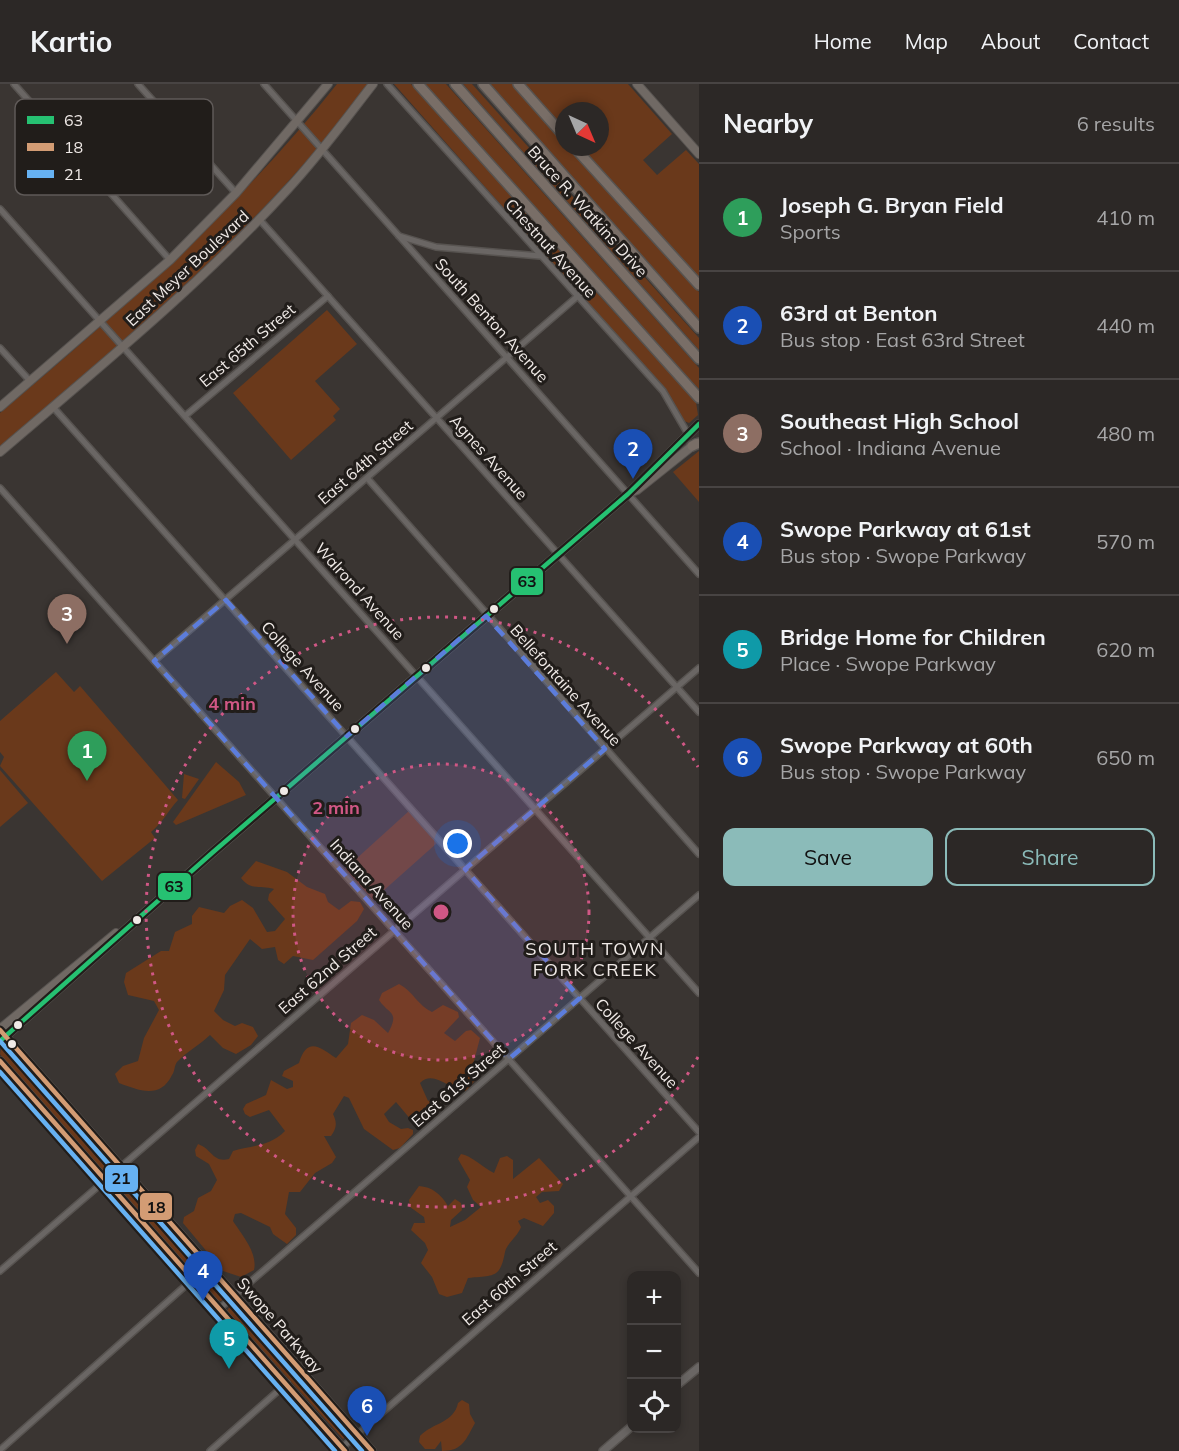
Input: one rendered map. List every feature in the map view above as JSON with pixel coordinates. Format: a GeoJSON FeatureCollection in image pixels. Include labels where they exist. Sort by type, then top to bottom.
{"type":"FeatureCollection","features":[{"type":"Feature","properties":{"kind":"highway"},"geometry":{"type":"LineString","coordinates":[[418,84],[593,283],[699,398]]}},
{"type":"Feature","properties":{"kind":"highway","name":"Bruce R. Watkins Drive"},"geometry":{"type":"LineString","coordinates":[[455,84],[699,359]]}},
{"type":"Feature","properties":{"kind":"highway","name":"Bruce R. Watkins Drive"},"geometry":{"type":"LineString","coordinates":[[483,84],[699,328]]}},
{"type":"Feature","properties":{"kind":"highway"},"geometry":{"type":"LineString","coordinates":[[518,84],[555,126]]}},
{"type":"Feature","properties":{"kind":"highway"},"geometry":{"type":"LineString","coordinates":[[582,156],[699,285]]}},
{"type":"Feature","properties":{"kind":"main road","name":"East Meyer Boulevard"},"geometry":{"type":"LineString","coordinates":[[0,407],[170,260],[236,194],[298,123],[328,84]]}},
{"type":"Feature","properties":{"kind":"main road","name":"East Meyer Boulevard"},"geometry":{"type":"LineString","coordinates":[[0,453],[185,292],[260,219],[322,150],[374,84]]}},
{"type":"Feature","properties":{"kind":"main road"},"geometry":{"type":"LineString","coordinates":[[637,84],[699,154]]}},
{"type":"Feature","properties":{"kind":"main road"},"geometry":{"type":"LineString","coordinates":[[1,1034],[98,956],[125,928],[628,494],[699,424]]}},
{"type":"Feature","properties":{"kind":"main road"},"geometry":{"type":"LineString","coordinates":[[628,494],[637,490],[697,443]]}},
{"type":"Feature","properties":{"kind":"main road","name":"Swope Parkway"},"geometry":{"type":"LineString","coordinates":[[1,1034],[236,1295],[372,1451]]}},
{"type":"Feature","properties":{"kind":"main road","name":"Swope Parkway"},"geometry":{"type":"LineString","coordinates":[[0,1061],[286,1383],[342,1450]]}},
{"type":"Feature","properties":{"kind":"street"},"geometry":{"type":"LineString","coordinates":[[14,84],[27,99]]}},
{"type":"Feature","properties":{"kind":"street"},"geometry":{"type":"LineString","coordinates":[[138,84],[151,99]]}},
{"type":"Feature","properties":{"kind":"street","name":"South Benton Avenue"},"geometry":{"type":"LineString","coordinates":[[264,84],[699,574]]}},
{"type":"Feature","properties":{"kind":"street","name":"Chestnut Avenue"},"geometry":{"type":"LineString","coordinates":[[387,84],[576,297],[663,391],[688,434]]}},
{"type":"Feature","properties":{"kind":"street"},"geometry":{"type":"LineString","coordinates":[[213,168],[236,194]]}},
{"type":"Feature","properties":{"kind":"street"},"geometry":{"type":"LineString","coordinates":[[112,195],[170,260]]}},
{"type":"Feature","properties":{"kind":"street","name":"Walrond Avenue"},"geometry":{"type":"LineString","coordinates":[[0,208],[699,993]]}},
{"type":"Feature","properties":{"kind":"street","name":"Agnes Avenue"},"geometry":{"type":"LineString","coordinates":[[260,219],[699,712]]}},
{"type":"Feature","properties":{"kind":"street"},"geometry":{"type":"LineString","coordinates":[[399,236],[436,247],[540,256]]}},
{"type":"Feature","properties":{"kind":"street","name":"East 64th Street"},"geometry":{"type":"LineString","coordinates":[[154,661],[593,283]]}},
{"type":"Feature","properties":{"kind":"street","name":"East 65th Street"},"geometry":{"type":"LineString","coordinates":[[185,416],[327,296]]}},
{"type":"Feature","properties":{"kind":"street"},"geometry":{"type":"LineString","coordinates":[[0,348],[30,381]]}},
{"type":"Feature","properties":{"kind":"street","name":"College Avenue"},"geometry":{"type":"LineString","coordinates":[[52,407],[699,1132]]}},
{"type":"Feature","properties":{"kind":"street","name":"Bellefontaine Avenue"},"geometry":{"type":"LineString","coordinates":[[367,478],[486,616],[699,854]]}},
{"type":"Feature","properties":{"kind":"street","name":"Indiana Avenue"},"geometry":{"type":"LineString","coordinates":[[0,488],[699,1273]]}},
{"type":"Feature","properties":{"kind":"street","name":"East 62nd Street"},"geometry":{"type":"LineString","coordinates":[[0,1271],[120,1165],[699,668]]}},
{"type":"Feature","properties":{"kind":"street","name":"East 61st Street"},"geometry":{"type":"LineString","coordinates":[[219,1309],[699,895]]}},
{"type":"Feature","properties":{"kind":"street","name":"East 60th Street"},"geometry":{"type":"LineString","coordinates":[[342,1450],[357,1433],[699,1137]]}},
{"type":"Feature","properties":{"kind":"street"},"geometry":{"type":"LineString","coordinates":[[0,1450],[193,1280]]}},
{"type":"Feature","properties":{"kind":"street"},"geometry":{"type":"LineString","coordinates":[[681,1382],[699,1367]]}},
{"type":"Feature","properties":{"kind":"street"},"geometry":{"type":"LineString","coordinates":[[210,1451],[286,1383]]}},
{"type":"Feature","properties":{"kind":"street"},"geometry":{"type":"LineString","coordinates":[[603,1451],[627,1430]]}},
{"type":"Feature","properties":{"kind":"highlighted area"},"geometry":{"type":"Polygon","coordinates":[[[226,600],[347,736],[486,616],[605,749],[465,869],[580,998],[509,1059],[154,661],[226,600]]]}},
{"type":"Feature","properties":{"kind":"shaded area"},"geometry":{"type":"Polygon","coordinates":[[[337,84],[370,84],[285,185],[240,231],[147,320],[0,449],[0,413],[134,297],[219,216],[299,130],[337,84]]]}},
{"type":"Feature","properties":{"kind":"shaded area"},"geometry":{"type":"Polygon","coordinates":[[[394,84],[411,84],[583,276],[585,283],[580,290],[576,290],[394,84]]]}},
{"type":"Feature","properties":{"kind":"shaded area"},"geometry":{"type":"Polygon","coordinates":[[[422,84],[446,84],[699,368],[699,389],[646,335],[422,84]]]}},
{"type":"Feature","properties":{"kind":"shaded area"},"geometry":{"type":"Polygon","coordinates":[[[463,84],[472,84],[699,338],[699,350],[463,84]]]}},
{"type":"Feature","properties":{"kind":"shaded area"},"geometry":{"type":"Polygon","coordinates":[[[489,84],[513,84],[555,132],[555,156],[577,156],[699,292],[699,320],[489,84]]]}},
{"type":"Feature","properties":{"kind":"shaded area"},"geometry":{"type":"Polygon","coordinates":[[[524,84],[628,84],[672,134],[643,160],[657,175],[686,150],[699,164],[699,280],[588,156],[609,156],[609,102],[555,102],[555,119],[524,84]]]}},
{"type":"Feature","properties":{"kind":"shaded area"},"geometry":{"type":"Polygon","coordinates":[[[590,290],[596,292],[696,402],[698,415],[689,423],[684,421],[667,391],[585,300],[584,295],[590,290]]]}},
{"type":"Feature","properties":{"kind":"shaded area"},"geometry":{"type":"Polygon","coordinates":[[[327,310],[357,344],[315,381],[340,409],[333,416],[336,420],[291,460],[233,393],[327,310]]]}},
{"type":"Feature","properties":{"kind":"shaded area"},"geometry":{"type":"Polygon","coordinates":[[[699,451],[699,502],[673,472],[699,451]]]}},
{"type":"Feature","properties":{"kind":"shaded area"},"geometry":{"type":"Polygon","coordinates":[[[56,672],[74,692],[80,686],[178,800],[151,832],[155,838],[102,881],[0,766],[4,757],[0,752],[0,721],[56,672]]]}},
{"type":"Feature","properties":{"kind":"shaded area"},"geometry":{"type":"Polygon","coordinates":[[[216,762],[239,782],[246,795],[176,825],[173,822],[216,762]]]}},
{"type":"Feature","properties":{"kind":"shaded area"},"geometry":{"type":"Polygon","coordinates":[[[0,770],[28,803],[0,827],[0,770]]]}},
{"type":"Feature","properties":{"kind":"shaded area"},"geometry":{"type":"Polygon","coordinates":[[[184,774],[199,779],[185,799],[182,798],[184,774]]]}},
{"type":"Feature","properties":{"kind":"shaded area"},"geometry":{"type":"Polygon","coordinates":[[[409,811],[437,843],[373,900],[345,869],[409,811]]]}},
{"type":"Feature","properties":{"kind":"shaded area"},"geometry":{"type":"Polygon","coordinates":[[[256,861],[287,872],[307,887],[325,894],[328,902],[339,910],[351,901],[360,902],[364,909],[357,921],[313,960],[293,956],[284,964],[278,960],[275,947],[262,949],[250,939],[225,975],[224,990],[214,1011],[223,1020],[235,1026],[242,1023],[253,1027],[258,1036],[251,1045],[236,1054],[223,1048],[210,1035],[177,1062],[167,1083],[161,1088],[148,1091],[119,1083],[115,1074],[123,1066],[138,1061],[144,1038],[159,1010],[154,1001],[128,995],[124,982],[126,973],[161,951],[169,951],[175,932],[192,924],[192,916],[199,907],[224,913],[230,906],[242,900],[253,908],[267,932],[275,931],[285,919],[268,900],[269,894],[274,889],[248,885],[241,878],[256,861]]]}},
{"type":"Feature","properties":{"kind":"shaded area"},"geometry":{"type":"Polygon","coordinates":[[[399,984],[432,1012],[443,1005],[458,1012],[459,1017],[444,1033],[455,1041],[466,1031],[471,1030],[480,1038],[474,1061],[479,1076],[466,1091],[431,1078],[420,1083],[428,1101],[434,1098],[443,1106],[422,1127],[417,1127],[396,1102],[384,1114],[389,1122],[401,1129],[413,1130],[413,1134],[400,1148],[393,1150],[364,1129],[349,1098],[344,1096],[333,1114],[336,1122],[331,1136],[324,1136],[336,1157],[332,1163],[315,1173],[300,1192],[289,1192],[285,1214],[296,1228],[296,1235],[287,1244],[273,1234],[270,1227],[241,1213],[235,1214],[233,1221],[254,1257],[254,1270],[241,1277],[223,1271],[183,1223],[184,1217],[194,1211],[198,1198],[211,1191],[217,1180],[209,1164],[196,1156],[195,1150],[198,1144],[224,1160],[229,1159],[233,1151],[267,1143],[279,1136],[285,1131],[269,1110],[250,1117],[243,1109],[246,1104],[266,1095],[271,1080],[287,1089],[293,1087],[293,1081],[282,1076],[284,1071],[299,1063],[306,1049],[314,1046],[336,1058],[348,1044],[351,1023],[362,1015],[374,1020],[388,1033],[393,1017],[379,1000],[382,993],[399,984]]]}},
{"type":"Feature","properties":{"kind":"shaded area"},"geometry":{"type":"Polygon","coordinates":[[[1,1048],[50,1095],[112,1167],[105,1172],[101,1169],[4,1059],[0,1054],[1,1048]]]}},
{"type":"Feature","properties":{"kind":"shaded area"},"geometry":{"type":"Polygon","coordinates":[[[461,1154],[494,1173],[500,1158],[507,1156],[513,1160],[513,1179],[539,1158],[563,1184],[559,1191],[542,1192],[536,1197],[540,1203],[548,1200],[554,1206],[554,1213],[543,1226],[524,1218],[518,1221],[521,1227],[506,1249],[498,1271],[490,1276],[468,1278],[462,1293],[447,1297],[439,1294],[432,1277],[421,1263],[428,1250],[425,1243],[411,1230],[414,1223],[425,1223],[424,1217],[410,1207],[409,1200],[419,1186],[436,1192],[448,1206],[455,1199],[461,1203],[462,1210],[451,1220],[450,1227],[465,1220],[481,1207],[473,1200],[467,1187],[470,1180],[458,1159],[461,1154]]]}},
{"type":"Feature","properties":{"kind":"shaded area"},"geometry":{"type":"Polygon","coordinates":[[[118,1174],[225,1292],[227,1295],[221,1301],[217,1300],[113,1182],[118,1174]]]}},
{"type":"Feature","properties":{"kind":"shaded area"},"geometry":{"type":"Polygon","coordinates":[[[232,1303],[237,1304],[347,1429],[349,1433],[343,1439],[227,1311],[232,1303]]]}},
{"type":"Feature","properties":{"kind":"shaded area"},"geometry":{"type":"Polygon","coordinates":[[[462,1400],[469,1404],[470,1414],[475,1423],[463,1443],[455,1449],[442,1451],[441,1441],[435,1449],[425,1449],[419,1442],[420,1436],[452,1415],[462,1400]]]}},
{"type":"Feature","properties":{"kind":"transit line","name":"63"},"geometry":{"type":"LineString","coordinates":[[0,1041],[212,853],[628,494],[699,424]]}},
{"type":"Feature","properties":{"kind":"transit line","name":"18"},"geometry":{"type":"LineString","coordinates":[[0,1030],[372,1451]]}},
{"type":"Feature","properties":{"kind":"transit line","name":"21"},"geometry":{"type":"LineString","coordinates":[[0,1041],[362,1451]]}},
{"type":"Feature","properties":{"kind":"transit line","name":"18"},"geometry":{"type":"LineString","coordinates":[[0,1061],[345,1451]]}},
{"type":"Feature","properties":{"kind":"transit line","name":"21"},"geometry":{"type":"LineString","coordinates":[[0,1072],[335,1451]]}},
{"type":"Feature","properties":{"kind":"place","name":"63rd at Benton"},"geometry":{"type":"Point","coordinates":[633,479]}},
{"type":"Feature","properties":{"kind":"place","name":"Southeast High School"},"geometry":{"type":"Point","coordinates":[67,644]}},
{"type":"Feature","properties":{"kind":"place","name":"Joseph G. Bryan Field"},"geometry":{"type":"Point","coordinates":[87,781]}},
{"type":"Feature","properties":{"kind":"place","name":"Swope Parkway at 61st"},"geometry":{"type":"Point","coordinates":[203,1301]}},
{"type":"Feature","properties":{"kind":"place","name":"Bridge Home for Children"},"geometry":{"type":"Point","coordinates":[229,1369]}},
{"type":"Feature","properties":{"kind":"place","name":"Swope Parkway at 60th"},"geometry":{"type":"Point","coordinates":[367,1436]}},
{"type":"Feature","properties":{"kind":"district","name":"SOUTH TOWN FORK CREEK"},"geometry":{"type":"Point","coordinates":[595,958]}}]}
